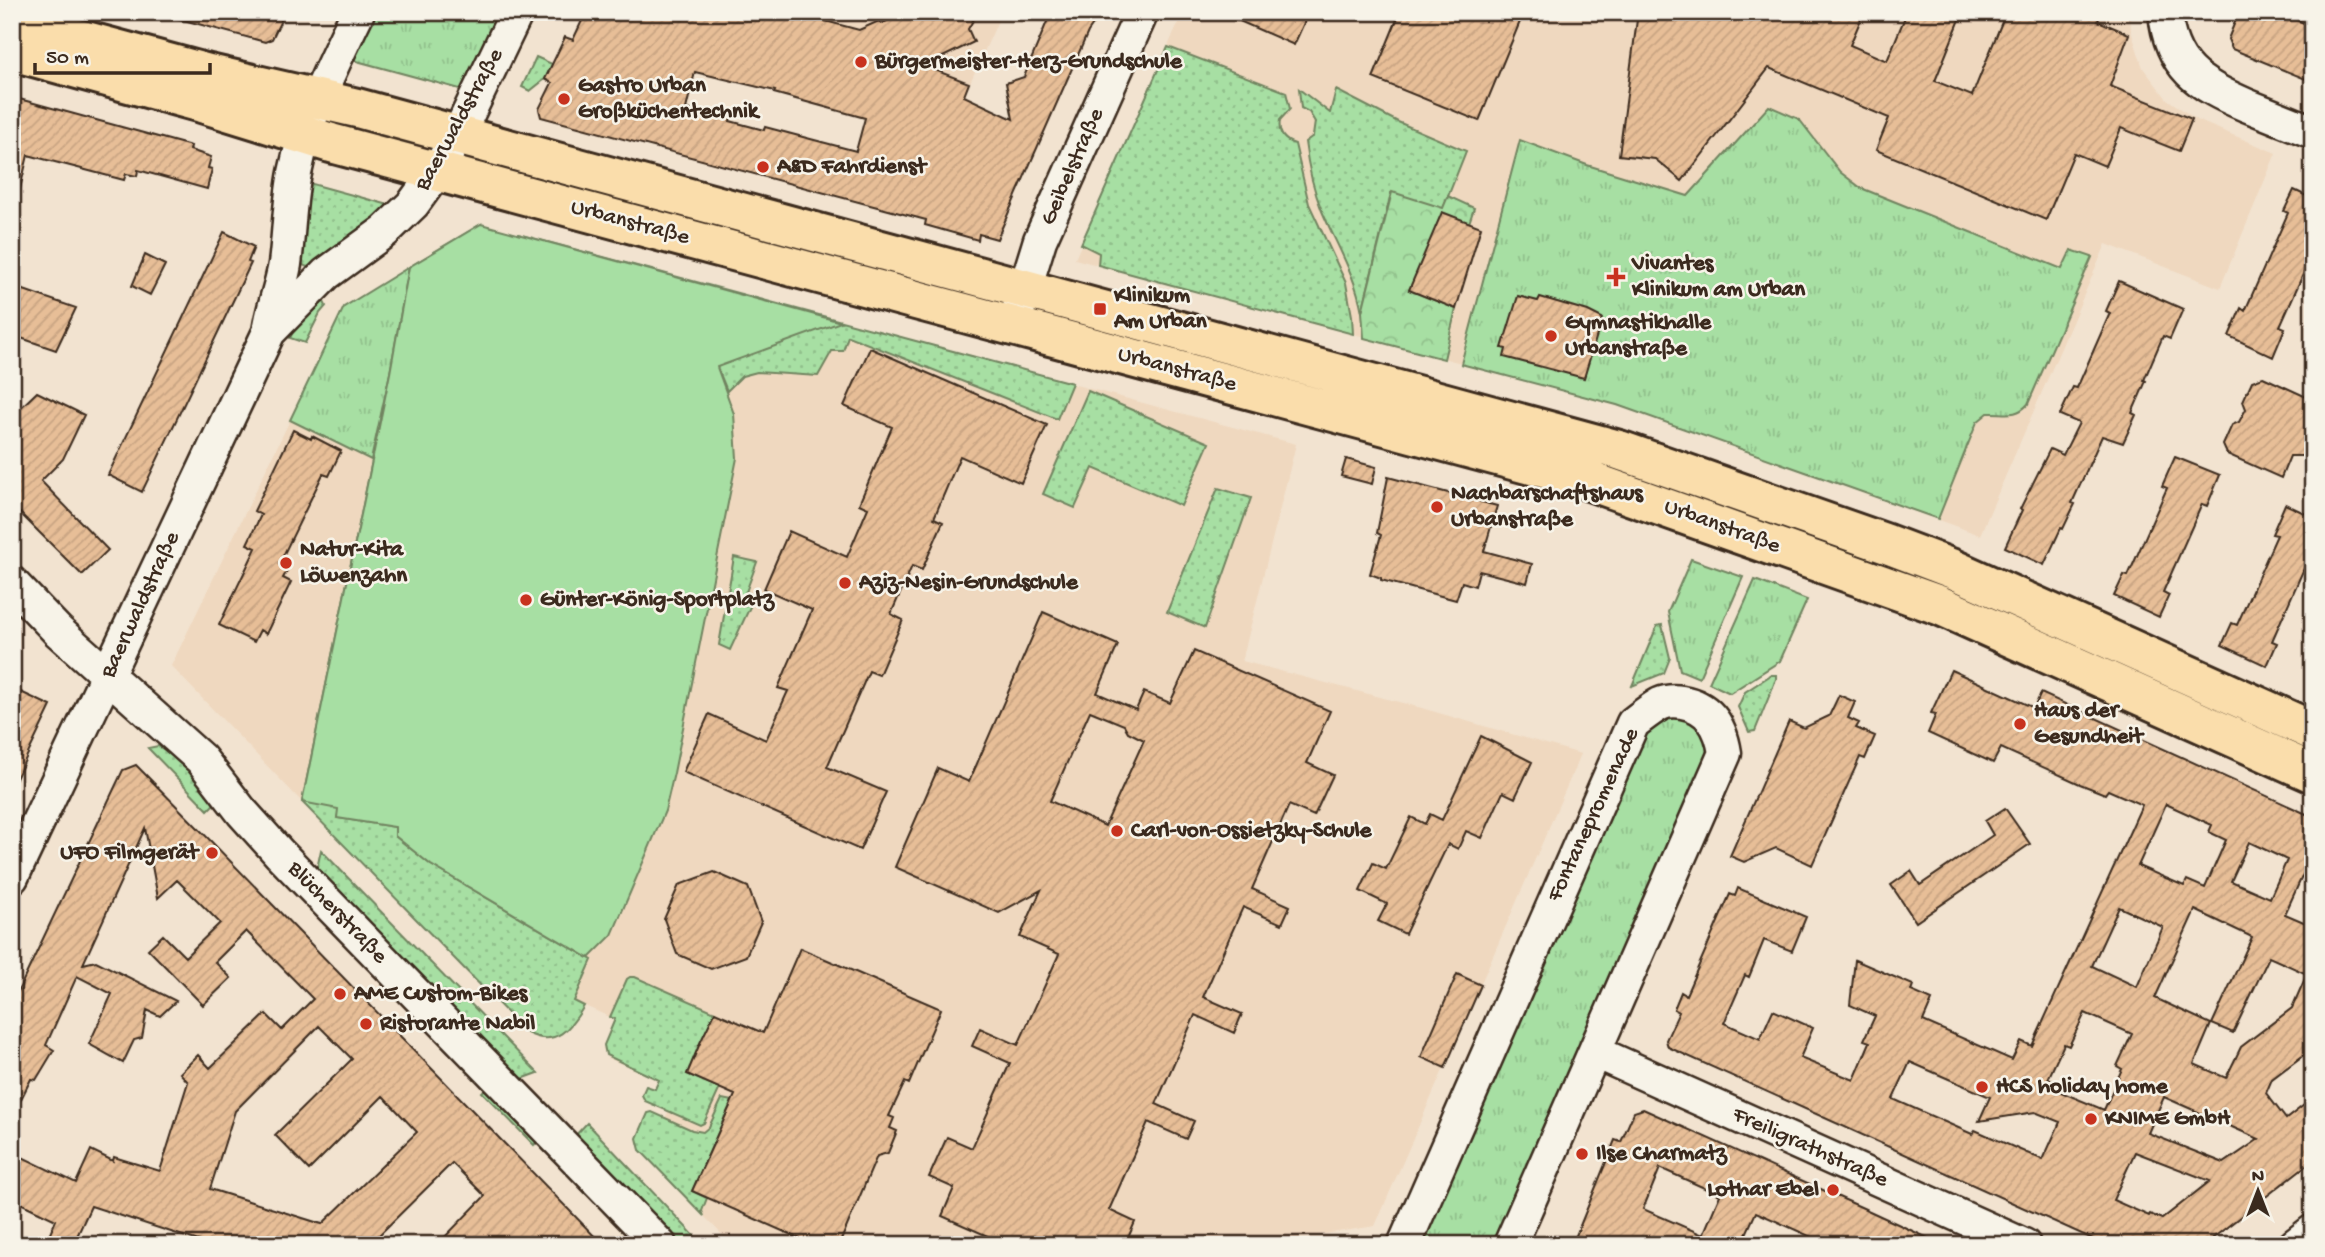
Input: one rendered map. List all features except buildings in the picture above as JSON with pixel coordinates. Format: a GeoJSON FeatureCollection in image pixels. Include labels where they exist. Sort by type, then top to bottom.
{"type":"FeatureCollection","features":[{"type":"Feature","properties":{"kind":"main road","name":"Urbanstraße"},"geometry":{"type":"LineString","coordinates":[[12,21],[209,74],[458,135],[1571,436],[1654,461],[1953,569],[2313,731]]}},
{"type":"Feature","properties":{"kind":"main road","name":"Urbanstraße"},"geometry":{"type":"LineString","coordinates":[[12,51],[437,171],[1525,463],[1640,498],[1938,605],[2313,774]]}},
{"type":"Feature","properties":{"kind":"street","name":"Baerwaldstraße"},"geometry":{"type":"LineString","coordinates":[[12,877],[269,332],[272,309],[285,266],[295,173],[318,99],[358,12]]}},
{"type":"Feature","properties":{"kind":"street","name":"Baerwaldstraße"},"geometry":{"type":"LineString","coordinates":[[269,332],[326,274],[385,231],[405,212],[437,171],[458,135],[517,12]]}},
{"type":"Feature","properties":{"kind":"street","name":"Geibelstraße"},"geometry":{"type":"LineString","coordinates":[[1014,326],[1040,240],[1142,12]]}},
{"type":"Feature","properties":{"kind":"street"},"geometry":{"type":"LineString","coordinates":[[2165,12],[2172,47],[2184,66],[2200,83],[2221,95],[2313,132]]}},
{"type":"Feature","properties":{"kind":"street","name":"Blücherstraße"},"geometry":{"type":"LineString","coordinates":[[12,583],[58,631],[201,760],[279,853],[660,1245]]}},
{"type":"Feature","properties":{"kind":"street","name":"Fontanepromenade"},"geometry":{"type":"LineString","coordinates":[[1404,1245],[1633,723],[1662,703],[1693,705],[1707,712],[1722,734],[1725,753],[1510,1245]]}},
{"type":"Feature","properties":{"kind":"street","name":"Freiligrathstraße"},"geometry":{"type":"LineString","coordinates":[[1595,1052],[2024,1245]]}},
{"type":"Feature","properties":{"kind":"street"},"geometry":{"type":"LineString","coordinates":[[2295,1245],[2313,1231]]}},
{"type":"Feature","properties":{"kind":"shaded area"},"geometry":{"type":"Polygon","coordinates":[[[753,12],[1002,12],[964,96],[753,12]]]}},
{"type":"Feature","properties":{"kind":"shaded area","name":"Vivantes Klinikum am Urban"},"geometry":{"type":"Polygon","coordinates":[[[1183,12],[2130,12],[2131,31],[2143,68],[2167,99],[2197,120],[2276,153],[2220,288],[2106,244],[1980,535],[1617,405],[1075,259],[1183,12]]]}},
{"type":"Feature","properties":{"kind":"shaded area","name":"Carl-von-Ossietzky-Schule"},"geometry":{"type":"Polygon","coordinates":[[[841,322],[1296,444],[1242,661],[1418,707],[1581,754],[1375,1226],[1255,1245],[732,1245],[648,1158],[678,1089],[608,1058],[603,1049],[614,1019],[574,1001],[592,961],[589,958],[612,935],[665,811],[674,773],[737,458],[734,414],[720,374],[841,322]]]}},
{"type":"Feature","properties":{"kind":"shaded area","name":"Natur-Kita Löwenzahn"},"geometry":{"type":"Polygon","coordinates":[[[290,420],[371,460],[302,802],[171,666],[290,420]]]}},
{"type":"Feature","properties":{"kind":"green space"},"geometry":{"type":"Polygon","coordinates":[[[364,12],[510,12],[471,92],[342,57],[364,12]]]}},
{"type":"Feature","properties":{"kind":"green space"},"geometry":{"type":"Polygon","coordinates":[[[1168,47],[1286,92],[1290,109],[1280,120],[1280,132],[1284,138],[1295,144],[1309,204],[1346,283],[1353,334],[1098,265],[1099,253],[1081,244],[1168,47]]]}},
{"type":"Feature","properties":{"kind":"green space"},"geometry":{"type":"Polygon","coordinates":[[[536,57],[552,64],[545,79],[530,91],[522,87],[536,57]]]}},
{"type":"Feature","properties":{"kind":"green space"},"geometry":{"type":"Polygon","coordinates":[[[1299,89],[1330,113],[1336,90],[1398,122],[1466,151],[1443,209],[1391,193],[1362,312],[1350,273],[1313,186],[1305,142],[1313,136],[1315,122],[1309,112],[1301,108],[1299,89]]]}},
{"type":"Feature","properties":{"kind":"green space"},"geometry":{"type":"Polygon","coordinates":[[[1769,106],[1799,119],[1840,172],[1861,188],[2062,269],[2071,250],[2092,257],[2028,404],[2014,413],[1988,413],[1977,422],[1938,519],[1617,405],[1461,364],[1520,140],[1587,165],[1688,196],[1769,106]]]}},
{"type":"Feature","properties":{"kind":"green space"},"geometry":{"type":"Polygon","coordinates":[[[305,182],[389,205],[314,265],[307,267],[301,264],[305,182]]]}},
{"type":"Feature","properties":{"kind":"green space"},"geometry":{"type":"Polygon","coordinates":[[[1392,192],[1443,208],[1448,196],[1474,208],[1469,223],[1409,290],[1456,309],[1444,359],[1364,338],[1362,312],[1392,192]]]}},
{"type":"Feature","properties":{"kind":"green space"},"geometry":{"type":"Polygon","coordinates":[[[481,224],[337,818],[395,827],[395,836],[431,865],[592,960],[574,1001],[584,1006],[568,1028],[554,1037],[546,1038],[527,1033],[302,802],[390,373],[409,267],[481,224]]]}},
{"type":"Feature","properties":{"kind":"green space","name":"Günter-König-Sportplatz"},"geometry":{"type":"Polygon","coordinates":[[[481,224],[841,322],[717,367],[734,414],[737,458],[674,773],[665,811],[612,935],[589,958],[431,865],[395,836],[395,827],[337,818],[338,809],[302,802],[390,373],[409,267],[481,224]]]}},
{"type":"Feature","properties":{"kind":"green space"},"geometry":{"type":"Polygon","coordinates":[[[518,234],[1072,383],[1057,419],[848,336],[843,351],[832,351],[818,376],[757,372],[742,376],[727,391],[720,374],[518,234]]]}},
{"type":"Feature","properties":{"kind":"green space"},"geometry":{"type":"Polygon","coordinates":[[[409,267],[371,460],[290,420],[344,307],[409,267]]]}},
{"type":"Feature","properties":{"kind":"green space"},"geometry":{"type":"Polygon","coordinates":[[[323,300],[326,306],[305,343],[290,338],[295,327],[323,300]]]}},
{"type":"Feature","properties":{"kind":"green space"},"geometry":{"type":"Polygon","coordinates":[[[1088,391],[1209,443],[1181,506],[1093,468],[1075,508],[1043,494],[1088,391]]]}},
{"type":"Feature","properties":{"kind":"green space"},"geometry":{"type":"Polygon","coordinates":[[[1218,488],[1251,498],[1205,628],[1167,612],[1218,488]]]}},
{"type":"Feature","properties":{"kind":"green space"},"geometry":{"type":"Polygon","coordinates":[[[734,557],[757,562],[746,592],[755,596],[730,650],[719,645],[734,557]]]}},
{"type":"Feature","properties":{"kind":"green space"},"geometry":{"type":"Polygon","coordinates":[[[1691,559],[1743,577],[1699,678],[1680,670],[1668,612],[1691,559]]]}},
{"type":"Feature","properties":{"kind":"green space"},"geometry":{"type":"Polygon","coordinates":[[[1755,580],[1807,600],[1780,661],[1730,693],[1709,683],[1755,580]]]}},
{"type":"Feature","properties":{"kind":"green space"},"geometry":{"type":"Polygon","coordinates":[[[1662,625],[1670,658],[1664,673],[1632,686],[1657,626],[1662,625]]]}},
{"type":"Feature","properties":{"kind":"green space"},"geometry":{"type":"Polygon","coordinates":[[[1771,675],[1776,675],[1776,679],[1755,731],[1749,732],[1738,707],[1745,692],[1771,675]]]}},
{"type":"Feature","properties":{"kind":"green space"},"geometry":{"type":"Polygon","coordinates":[[[1672,717],[1689,721],[1700,730],[1706,744],[1705,761],[1494,1245],[1422,1245],[1645,734],[1652,725],[1672,717]]]}},
{"type":"Feature","properties":{"kind":"green space"},"geometry":{"type":"Polygon","coordinates":[[[158,746],[184,764],[197,778],[214,804],[208,810],[148,748],[158,746]]]}},
{"type":"Feature","properties":{"kind":"green space"},"geometry":{"type":"Polygon","coordinates":[[[321,850],[538,1073],[519,1080],[316,873],[321,850]]]}},
{"type":"Feature","properties":{"kind":"green space"},"geometry":{"type":"Polygon","coordinates":[[[630,977],[715,1012],[687,1074],[720,1088],[704,1123],[700,1125],[645,1101],[642,1095],[646,1086],[655,1089],[659,1080],[606,1055],[604,1045],[615,1019],[610,1017],[630,977]]]}},
{"type":"Feature","properties":{"kind":"green space"},"geometry":{"type":"Polygon","coordinates":[[[489,1086],[540,1139],[534,1145],[482,1092],[489,1086]]]}},
{"type":"Feature","properties":{"kind":"green space"},"geometry":{"type":"Polygon","coordinates":[[[722,1099],[732,1101],[692,1191],[707,1198],[702,1211],[704,1216],[640,1150],[637,1138],[648,1113],[652,1112],[692,1130],[703,1132],[709,1127],[722,1099]]]}},
{"type":"Feature","properties":{"kind":"green space"},"geometry":{"type":"Polygon","coordinates":[[[587,1123],[703,1245],[679,1245],[574,1137],[587,1123]]]}},
{"type":"Feature","properties":{"kind":"place","name":"Bürgermeister-Herz-Grundschule"},"geometry":{"type":"Point","coordinates":[861,62]}},
{"type":"Feature","properties":{"kind":"place","name":"Gastro Urban Großküchentechnik"},"geometry":{"type":"Point","coordinates":[564,99]}},
{"type":"Feature","properties":{"kind":"place","name":"A&D Fahrdienst"},"geometry":{"type":"Point","coordinates":[763,167]}},
{"type":"Feature","properties":{"kind":"place","name":"Vivantes Klinikum am Urban"},"geometry":{"type":"Point","coordinates":[1616,277]}},
{"type":"Feature","properties":{"kind":"place","name":"Klinikum Am Urban"},"geometry":{"type":"Point","coordinates":[1100,309]}},
{"type":"Feature","properties":{"kind":"place","name":"Gymnastikhalle Urbanstraße"},"geometry":{"type":"Point","coordinates":[1551,336]}},
{"type":"Feature","properties":{"kind":"place","name":"Nachbarschaftshaus Urbanstraße"},"geometry":{"type":"Point","coordinates":[1437,507]}},
{"type":"Feature","properties":{"kind":"place","name":"Natur-Kita Löwenzahn"},"geometry":{"type":"Point","coordinates":[286,563]}},
{"type":"Feature","properties":{"kind":"place","name":"Aziz-Nesin-Grundschule"},"geometry":{"type":"Point","coordinates":[845,583]}},
{"type":"Feature","properties":{"kind":"place","name":"Günter-König-Sportplatz"},"geometry":{"type":"Point","coordinates":[526,600]}},
{"type":"Feature","properties":{"kind":"place","name":"Haus der Gesundheit"},"geometry":{"type":"Point","coordinates":[2020,724]}},
{"type":"Feature","properties":{"kind":"place","name":"Carl-von-Ossietzky-Schule"},"geometry":{"type":"Point","coordinates":[1117,831]}},
{"type":"Feature","properties":{"kind":"place","name":"UFO Filmgerät"},"geometry":{"type":"Point","coordinates":[212,853]}},
{"type":"Feature","properties":{"kind":"place","name":"AME Custom-Bikes"},"geometry":{"type":"Point","coordinates":[340,994]}},
{"type":"Feature","properties":{"kind":"place","name":"Ristorante Nabil"},"geometry":{"type":"Point","coordinates":[366,1024]}},
{"type":"Feature","properties":{"kind":"place","name":"HCS holiday home"},"geometry":{"type":"Point","coordinates":[1982,1087]}},
{"type":"Feature","properties":{"kind":"place","name":"KNIME GmbH"},"geometry":{"type":"Point","coordinates":[2091,1119]}},
{"type":"Feature","properties":{"kind":"place","name":"Ilse Charmatz"},"geometry":{"type":"Point","coordinates":[1582,1154]}},
{"type":"Feature","properties":{"kind":"place","name":"Lothar Ebel"},"geometry":{"type":"Point","coordinates":[1833,1190]}}]}
